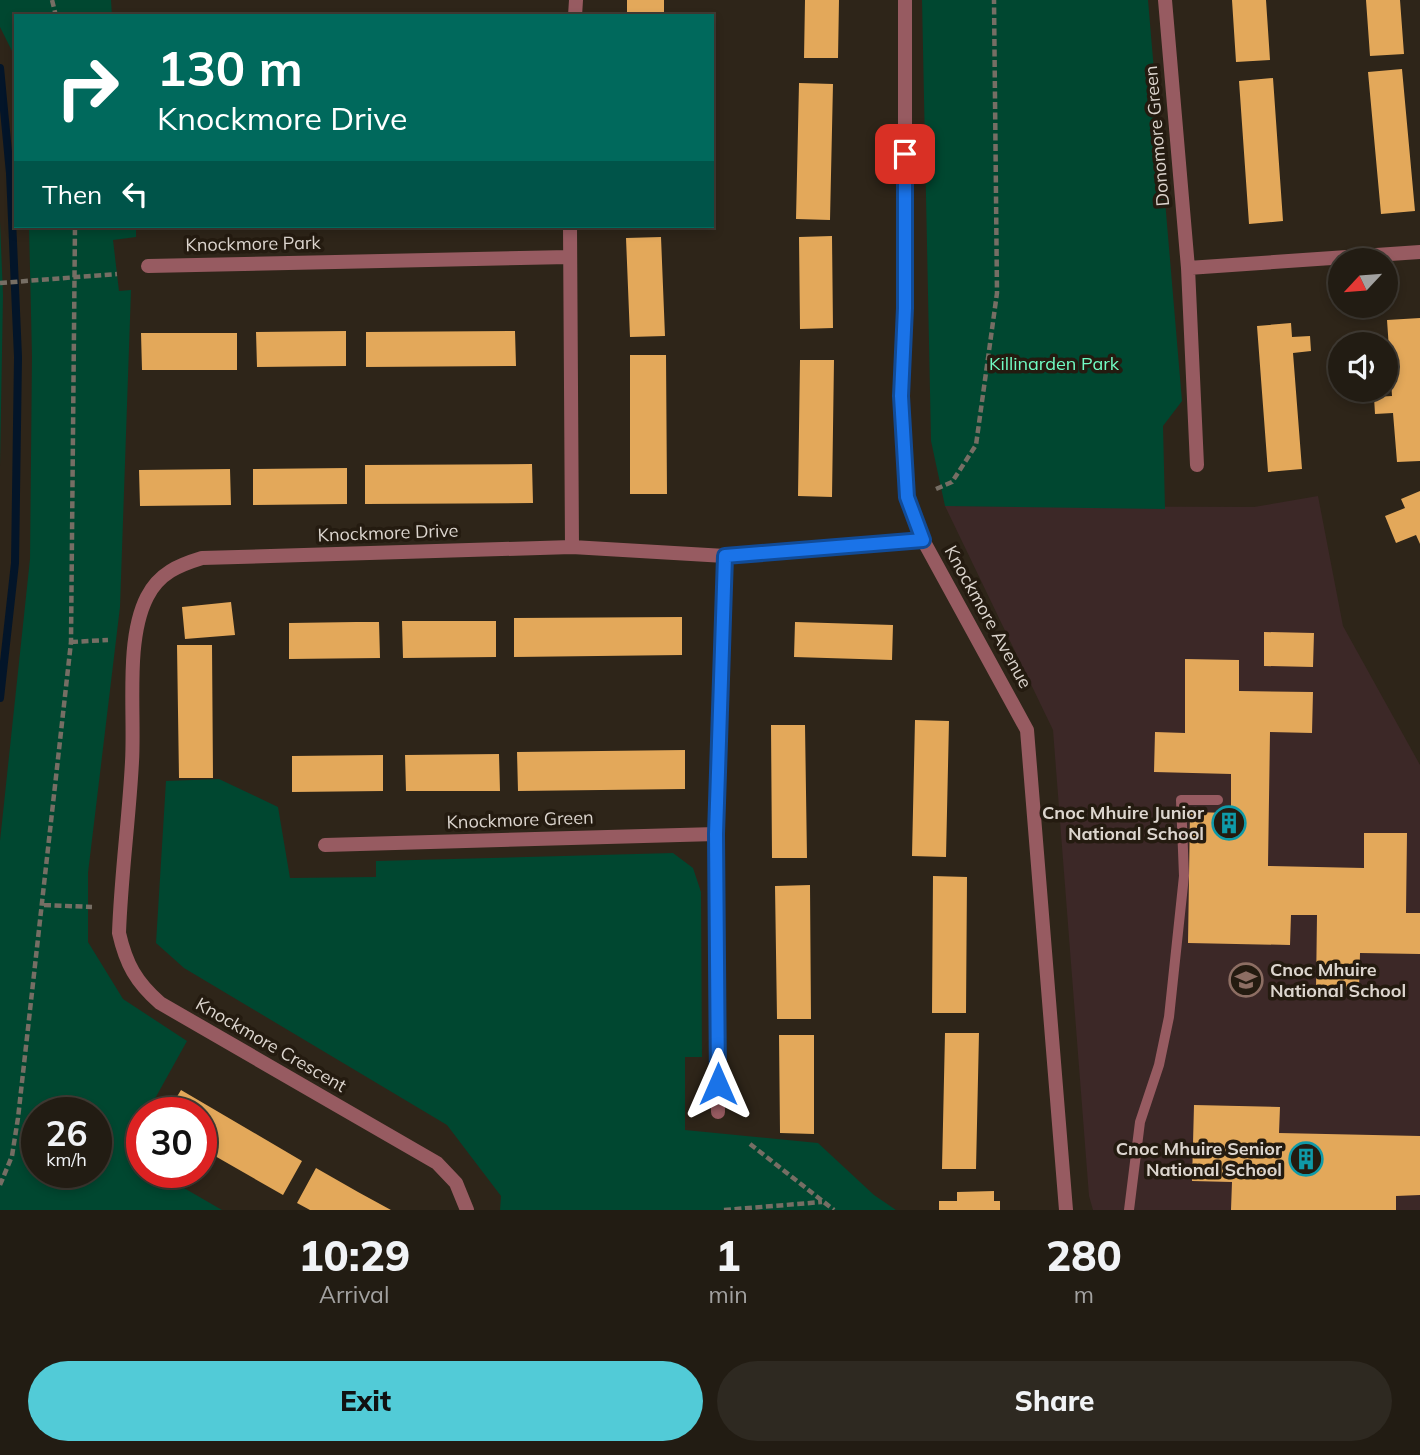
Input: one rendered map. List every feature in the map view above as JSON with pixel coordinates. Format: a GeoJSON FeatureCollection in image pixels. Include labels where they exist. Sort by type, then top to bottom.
{"type":"FeatureCollection","features":[{"type":"Feature","properties":{"kind":"street","name":"Knockmore Avenue"},"geometry":{"type":"LineString","coordinates":[[905,0],[905,308],[901,396],[907,497],[923,540],[1027,730],[1066,1210]]}},
{"type":"Feature","properties":{"kind":"street","name":"Donomore Green"},"geometry":{"type":"LineString","coordinates":[[1165,0],[1188,268],[1197,465]]}},
{"type":"Feature","properties":{"kind":"street"},"geometry":{"type":"LineString","coordinates":[[570,228],[572,547]]}},
{"type":"Feature","properties":{"kind":"street"},"geometry":{"type":"LineString","coordinates":[[1188,268],[1420,252]]}},
{"type":"Feature","properties":{"kind":"street","name":"Knockmore Park"},"geometry":{"type":"LineString","coordinates":[[148,266],[569,257]]}},
{"type":"Feature","properties":{"kind":"street","name":"Knockmore Drive"},"geometry":{"type":"LineString","coordinates":[[122,874],[132,762],[135,638],[146,598],[157,582],[174,567],[202,558],[572,547],[725,556],[923,540]]}},
{"type":"Feature","properties":{"kind":"street"},"geometry":{"type":"LineString","coordinates":[[718,1112],[716,834],[725,556]]}},
{"type":"Feature","properties":{"kind":"street","name":"Knockmore Green"},"geometry":{"type":"LineString","coordinates":[[325,845],[716,834]]}},
{"type":"Feature","properties":{"kind":"street","name":"Knockmore Crescent"},"geometry":{"type":"LineString","coordinates":[[122,874],[118,933],[125,961],[140,985],[160,1003],[437,1163],[456,1183],[467,1210]]}},
{"type":"Feature","properties":{"kind":"lane"},"geometry":{"type":"LineString","coordinates":[[1129,1210],[1140,1122],[1159,1065],[1169,1017],[1184,876],[1181,800],[1218,800]]}},
{"type":"Feature","properties":{"kind":"path"},"geometry":{"type":"LineString","coordinates":[[936,489],[952,482],[976,445],[997,293],[994,0]]}},
{"type":"Feature","properties":{"kind":"path"},"geometry":{"type":"LineString","coordinates":[[0,1185],[12,1156],[18,1118],[44,905],[71,642],[75,228]]}},
{"type":"Feature","properties":{"kind":"path"},"geometry":{"type":"LineString","coordinates":[[0,283],[76,275],[117,274]]}},
{"type":"Feature","properties":{"kind":"path"},"geometry":{"type":"LineString","coordinates":[[71,642],[108,640]]}},
{"type":"Feature","properties":{"kind":"path"},"geometry":{"type":"LineString","coordinates":[[44,905],[92,907]]}},
{"type":"Feature","properties":{"kind":"path"},"geometry":{"type":"LineString","coordinates":[[750,1144],[834,1210]]}},
{"type":"Feature","properties":{"kind":"path"},"geometry":{"type":"LineString","coordinates":[[724,1210],[823,1202]]}},
{"type":"Feature","properties":{"kind":"shaded area","name":"Cnoc Mhuire National School"},"geometry":{"type":"Polygon","coordinates":[[[1318,496],[1343,626],[1420,765],[1420,1210],[1093,1210],[1089,1196],[1053,730],[945,506],[1254,507],[1318,496]]]}},
{"type":"Feature","properties":{"kind":"green space"},"geometry":{"type":"Polygon","coordinates":[[[0,0],[111,0],[112,14],[14,14],[14,55],[0,27],[0,0]]]}},
{"type":"Feature","properties":{"kind":"green space","name":"Killinarden Park"},"geometry":{"type":"Polygon","coordinates":[[[922,0],[1148,0],[1182,401],[1163,426],[1165,509],[945,506],[931,441],[922,0]]]}},
{"type":"Feature","properties":{"kind":"green space"},"geometry":{"type":"Polygon","coordinates":[[[0,221],[3,295],[0,466],[0,221]]]}},
{"type":"Feature","properties":{"kind":"green space"},"geometry":{"type":"Polygon","coordinates":[[[29,228],[136,228],[136,237],[113,240],[119,291],[131,290],[120,607],[88,873],[88,942],[123,999],[187,1041],[156,1097],[126,1097],[126,1188],[184,1188],[222,1210],[0,1210],[0,841],[30,559],[32,356],[29,228]]]}},
{"type":"Feature","properties":{"kind":"green space"},"geometry":{"type":"Polygon","coordinates":[[[219,779],[278,807],[290,878],[376,877],[376,861],[673,853],[693,868],[701,892],[702,1057],[685,1057],[685,1130],[818,1143],[874,1195],[896,1210],[500,1210],[501,1196],[447,1125],[184,968],[156,943],[166,781],[219,779]]]}},
{"type":"Feature","properties":{"kind":"building"},"geometry":{"type":"Polygon","coordinates":[[[627,0],[664,0],[664,14],[627,14],[627,0]]]}},
{"type":"Feature","properties":{"kind":"building"},"geometry":{"type":"Polygon","coordinates":[[[805,0],[839,0],[838,58],[804,58],[805,0]]]}},
{"type":"Feature","properties":{"kind":"building"},"geometry":{"type":"Polygon","coordinates":[[[1232,0],[1266,0],[1270,60],[1236,62],[1232,0]]]}},
{"type":"Feature","properties":{"kind":"building"},"geometry":{"type":"Polygon","coordinates":[[[1366,0],[1400,0],[1404,54],[1370,56],[1366,0]]]}},
{"type":"Feature","properties":{"kind":"building"},"geometry":{"type":"Polygon","coordinates":[[[1402,69],[1415,211],[1381,214],[1368,72],[1402,69]]]}},
{"type":"Feature","properties":{"kind":"building"},"geometry":{"type":"Polygon","coordinates":[[[1273,78],[1283,221],[1249,224],[1239,81],[1273,78]]]}},
{"type":"Feature","properties":{"kind":"building"},"geometry":{"type":"Polygon","coordinates":[[[799,83],[833,84],[830,220],[796,219],[799,83]]]}},
{"type":"Feature","properties":{"kind":"building"},"geometry":{"type":"Polygon","coordinates":[[[832,236],[833,328],[800,329],[799,237],[832,236]]]}},
{"type":"Feature","properties":{"kind":"building"},"geometry":{"type":"Polygon","coordinates":[[[661,237],[665,336],[630,337],[626,238],[661,237]]]}},
{"type":"Feature","properties":{"kind":"building"},"geometry":{"type":"Polygon","coordinates":[[[1420,318],[1420,461],[1397,462],[1393,413],[1375,414],[1374,402],[1398,402],[1398,332],[1388,332],[1387,320],[1420,318]]]}},
{"type":"Feature","properties":{"kind":"building"},"geometry":{"type":"Polygon","coordinates":[[[1291,323],[1292,337],[1310,336],[1311,351],[1293,353],[1302,469],[1268,472],[1257,326],[1291,323]]]}},
{"type":"Feature","properties":{"kind":"building"},"geometry":{"type":"Polygon","coordinates":[[[346,331],[346,366],[257,367],[256,332],[346,331]]]}},
{"type":"Feature","properties":{"kind":"building"},"geometry":{"type":"Polygon","coordinates":[[[515,331],[516,366],[366,367],[366,332],[515,331]]]}},
{"type":"Feature","properties":{"kind":"building"},"geometry":{"type":"Polygon","coordinates":[[[141,333],[237,333],[237,370],[142,370],[141,333]]]}},
{"type":"Feature","properties":{"kind":"building"},"geometry":{"type":"Polygon","coordinates":[[[630,355],[666,355],[667,494],[630,494],[630,355]]]}},
{"type":"Feature","properties":{"kind":"building"},"geometry":{"type":"Polygon","coordinates":[[[800,360],[834,360],[832,497],[798,496],[800,360]]]}},
{"type":"Feature","properties":{"kind":"building"},"geometry":{"type":"Polygon","coordinates":[[[532,464],[533,503],[365,504],[365,465],[532,464]]]}},
{"type":"Feature","properties":{"kind":"building"},"geometry":{"type":"Polygon","coordinates":[[[347,468],[347,504],[253,505],[253,469],[347,468]]]}},
{"type":"Feature","properties":{"kind":"building"},"geometry":{"type":"Polygon","coordinates":[[[230,469],[231,505],[140,506],[139,470],[230,469]]]}},
{"type":"Feature","properties":{"kind":"building"},"geometry":{"type":"Polygon","coordinates":[[[1420,491],[1420,544],[1416,535],[1396,543],[1385,516],[1405,508],[1401,499],[1420,491]]]}},
{"type":"Feature","properties":{"kind":"building"},"geometry":{"type":"Polygon","coordinates":[[[231,602],[235,635],[185,639],[182,607],[231,602]]]}},
{"type":"Feature","properties":{"kind":"building"},"geometry":{"type":"Polygon","coordinates":[[[682,617],[682,655],[514,657],[514,618],[682,617]]]}},
{"type":"Feature","properties":{"kind":"building"},"geometry":{"type":"Polygon","coordinates":[[[402,621],[496,621],[496,657],[403,658],[402,621]]]}},
{"type":"Feature","properties":{"kind":"building"},"geometry":{"type":"Polygon","coordinates":[[[379,622],[380,658],[289,659],[289,623],[379,622]]]}},
{"type":"Feature","properties":{"kind":"building"},"geometry":{"type":"Polygon","coordinates":[[[795,622],[893,625],[892,660],[794,657],[795,622]]]}},
{"type":"Feature","properties":{"kind":"building"},"geometry":{"type":"Polygon","coordinates":[[[1264,632],[1314,633],[1313,667],[1264,666],[1264,632]]]}},
{"type":"Feature","properties":{"kind":"building"},"geometry":{"type":"Polygon","coordinates":[[[177,645],[212,645],[213,778],[179,778],[177,645]]]}},
{"type":"Feature","properties":{"kind":"building","name":"Cnoc Mhuire Junior National School"},"geometry":{"type":"Polygon","coordinates":[[[1185,659],[1239,660],[1239,691],[1313,692],[1312,733],[1270,732],[1268,866],[1364,868],[1364,833],[1407,833],[1406,913],[1420,913],[1420,954],[1360,953],[1359,990],[1316,990],[1317,915],[1291,915],[1290,945],[1188,943],[1190,812],[1231,813],[1231,774],[1154,772],[1155,732],[1185,733],[1185,659]]]}},
{"type":"Feature","properties":{"kind":"building"},"geometry":{"type":"Polygon","coordinates":[[[915,720],[949,721],[946,857],[912,856],[915,720]]]}},
{"type":"Feature","properties":{"kind":"building"},"geometry":{"type":"Polygon","coordinates":[[[771,725],[805,725],[807,858],[772,858],[771,725]]]}},
{"type":"Feature","properties":{"kind":"building"},"geometry":{"type":"Polygon","coordinates":[[[685,750],[685,789],[518,791],[517,752],[685,750]]]}},
{"type":"Feature","properties":{"kind":"building"},"geometry":{"type":"Polygon","coordinates":[[[499,754],[500,791],[406,791],[405,755],[499,754]]]}},
{"type":"Feature","properties":{"kind":"building"},"geometry":{"type":"Polygon","coordinates":[[[383,755],[383,791],[292,792],[292,756],[383,755]]]}},
{"type":"Feature","properties":{"kind":"building"},"geometry":{"type":"Polygon","coordinates":[[[933,876],[967,877],[966,1013],[932,1013],[933,876]]]}},
{"type":"Feature","properties":{"kind":"building"},"geometry":{"type":"Polygon","coordinates":[[[810,885],[811,1019],[777,1019],[775,886],[810,885]]]}},
{"type":"Feature","properties":{"kind":"building"},"geometry":{"type":"Polygon","coordinates":[[[945,1033],[979,1033],[976,1169],[942,1169],[945,1033]]]}},
{"type":"Feature","properties":{"kind":"building"},"geometry":{"type":"Polygon","coordinates":[[[779,1035],[814,1035],[814,1134],[780,1133],[779,1035]]]}},
{"type":"Feature","properties":{"kind":"building"},"geometry":{"type":"Polygon","coordinates":[[[181,1090],[193,1097],[177,1097],[181,1090]]]}},
{"type":"Feature","properties":{"kind":"building","name":"Cnoc Mhuire Senior National School"},"geometry":{"type":"Polygon","coordinates":[[[1194,1105],[1280,1107],[1279,1133],[1420,1136],[1420,1195],[1396,1196],[1396,1210],[1231,1210],[1232,1182],[1192,1181],[1194,1105]]]}},
{"type":"Feature","properties":{"kind":"building"},"geometry":{"type":"Polygon","coordinates":[[[217,1111],[302,1161],[283,1195],[217,1157],[217,1111]]]}},
{"type":"Feature","properties":{"kind":"building"},"geometry":{"type":"Polygon","coordinates":[[[316,1168],[391,1210],[310,1210],[297,1203],[316,1168]]]}},
{"type":"Feature","properties":{"kind":"building"},"geometry":{"type":"Polygon","coordinates":[[[994,1191],[994,1201],[1000,1201],[1000,1210],[939,1210],[939,1201],[957,1201],[957,1192],[994,1191]]]}},
{"type":"Feature","properties":{"kind":"waterway"},"geometry":{"type":"LineString","coordinates":[[0,68],[10,173],[18,357],[15,563],[0,698]]}},
{"type":"Feature","properties":{"kind":"place","name":"Cnoc Mhuire Junior National School"},"geometry":{"type":"Point","coordinates":[1229,823]}},
{"type":"Feature","properties":{"kind":"place","name":"Cnoc Mhuire National School"},"geometry":{"type":"Point","coordinates":[1246,980]}},
{"type":"Feature","properties":{"kind":"place","name":"Cnoc Mhuire Senior National School"},"geometry":{"type":"Point","coordinates":[1306,1159]}},
{"type":"Feature","properties":{"kind":"route"},"geometry":{"type":"LineString","coordinates":[[718,1084],[716,834],[725,556],[923,540],[907,497],[901,396],[905,308],[905,154]]}}]}
